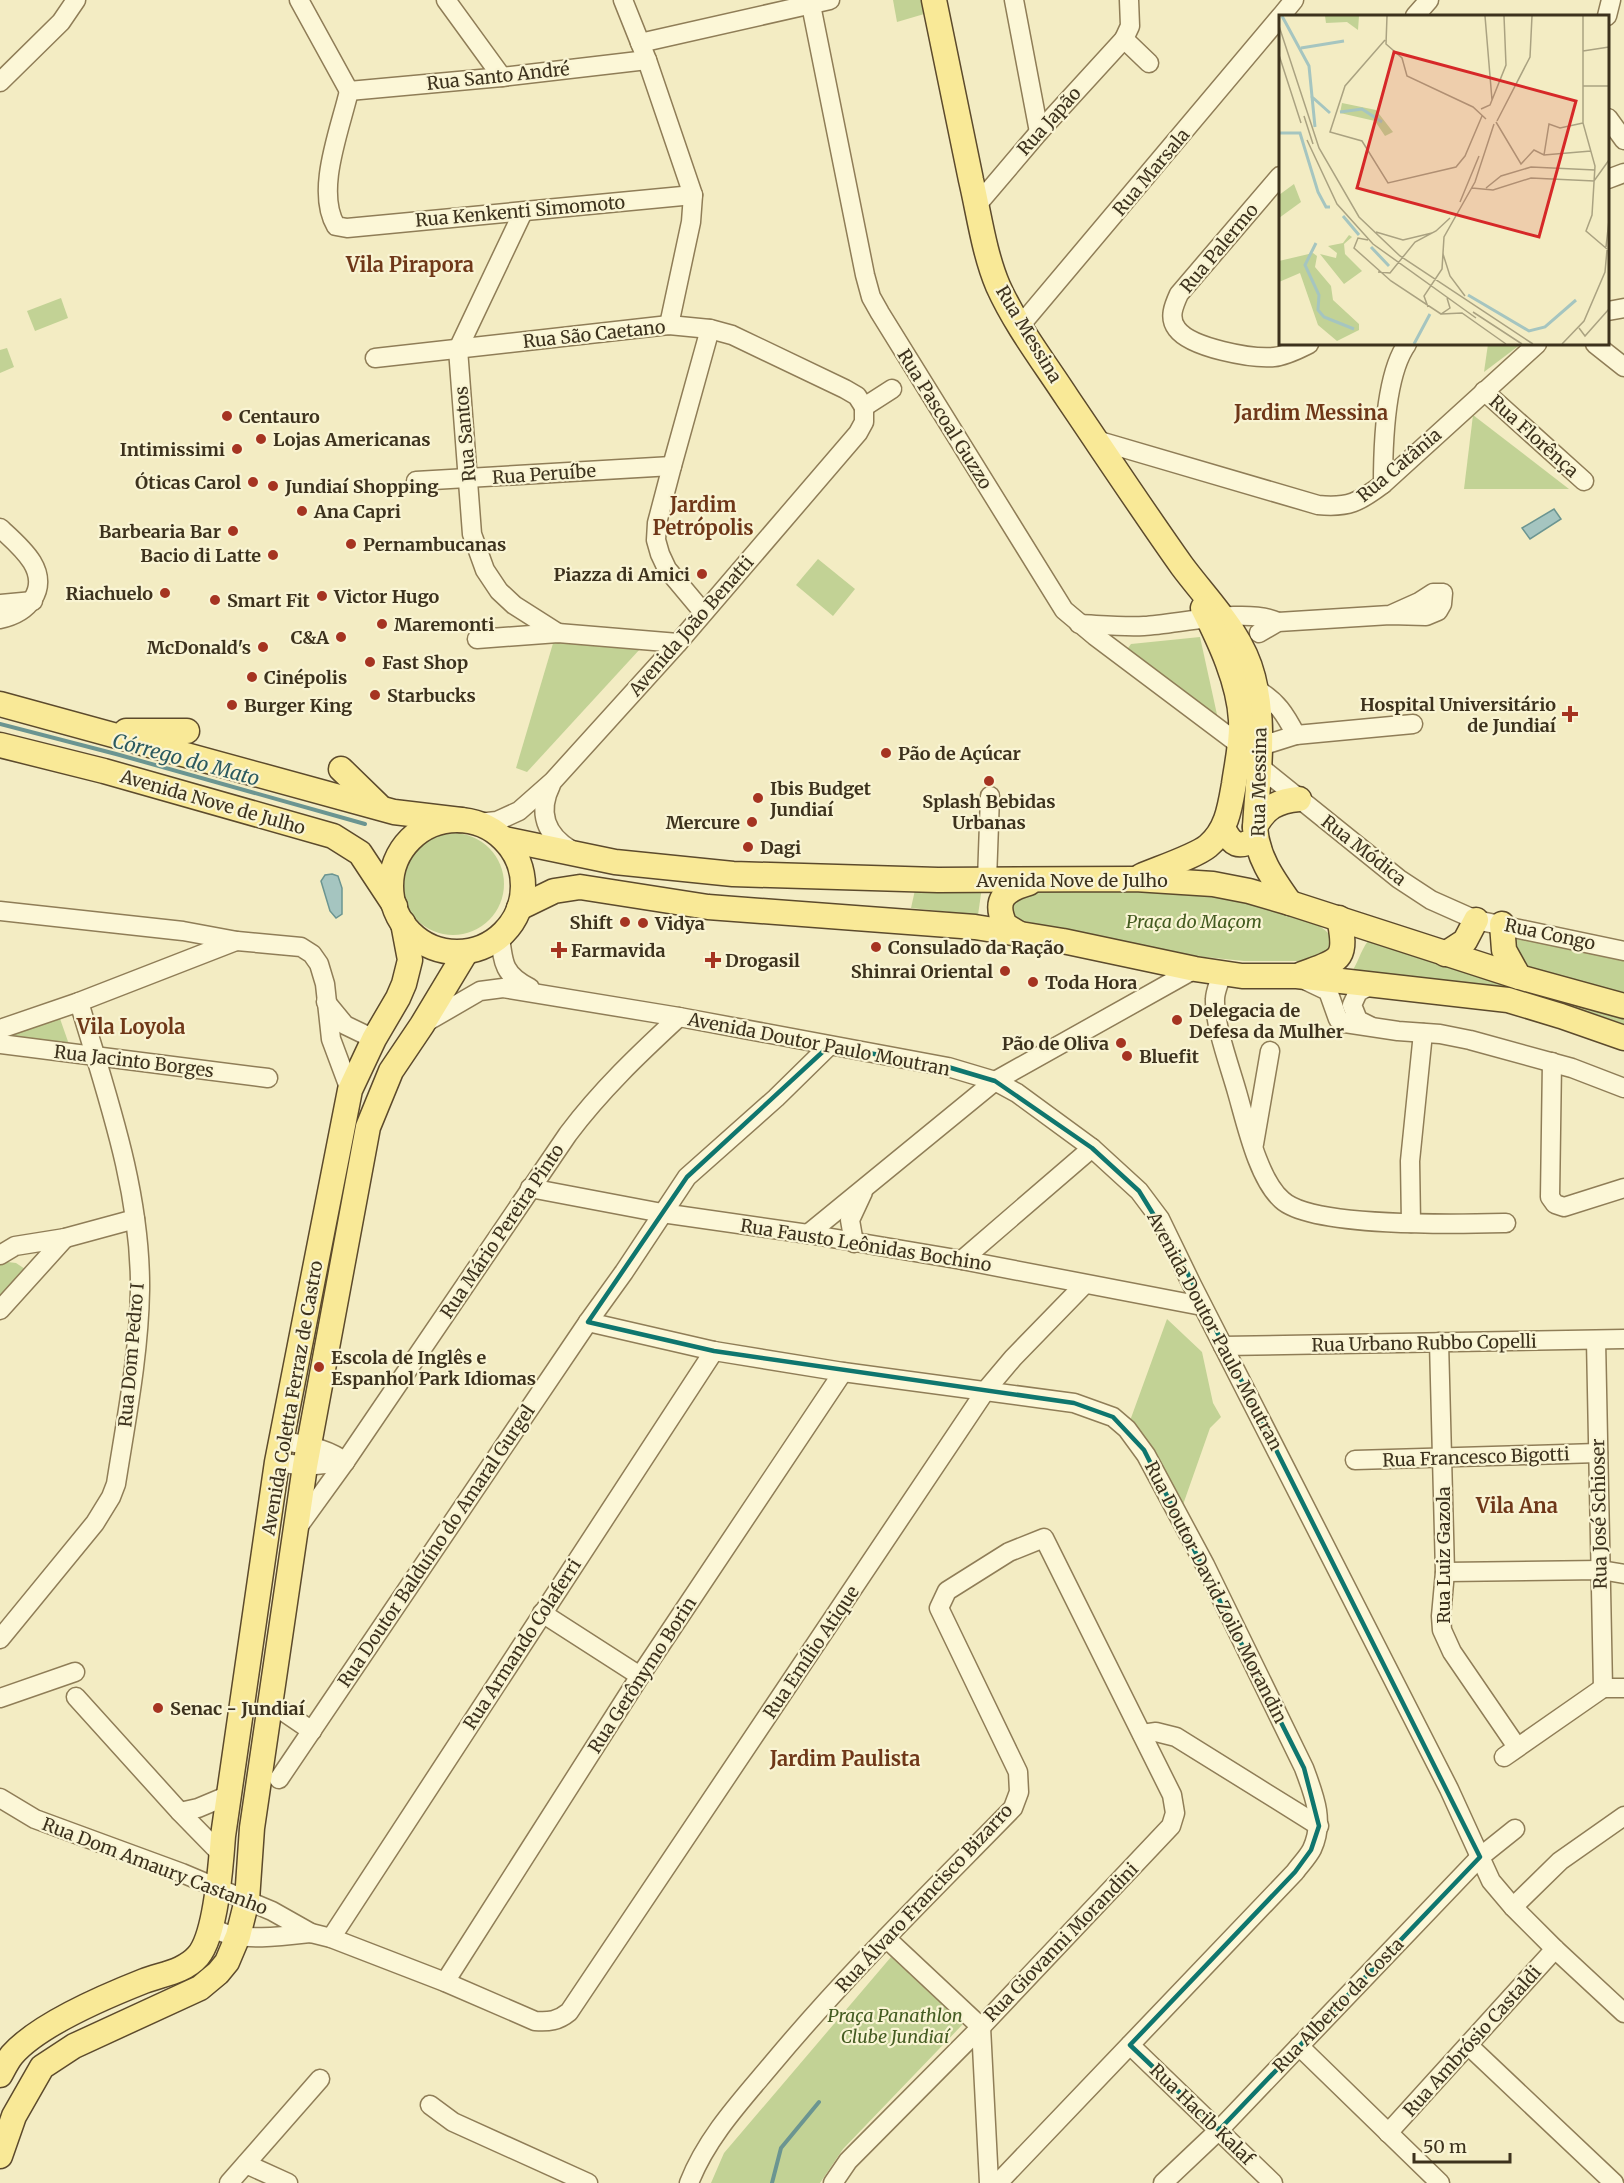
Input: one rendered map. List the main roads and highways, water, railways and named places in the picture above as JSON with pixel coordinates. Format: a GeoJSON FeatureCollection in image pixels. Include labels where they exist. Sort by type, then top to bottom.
{"type":"FeatureCollection","features":[{"type":"Feature","properties":{"kind":"main road","name":"Rua Messina"},"geometry":{"type":"LineString","coordinates":[[934,0],[993,272],[1020,326],[1182,566],[1215,619],[1238,697],[1241,720],[1254,752],[1232,798],[1223,828],[1207,847],[1135,879]]}},
{"type":"Feature","properties":{"kind":"main road","name":"Rua Messina"},"geometry":{"type":"LineString","coordinates":[[1215,619],[1234,633],[1246,654],[1256,689],[1261,715],[1254,752],[1255,833],[1262,859],[1272,879],[1290,903]]}},
{"type":"Feature","properties":{"kind":"main road","name":"Avenida Nove de Julho"},"geometry":{"type":"LineString","coordinates":[[0,704],[382,808],[469,822]]}},
{"type":"Feature","properties":{"kind":"main road"},"geometry":{"type":"LineString","coordinates":[[104,732],[187,731]]}},
{"type":"Feature","properties":{"kind":"main road","name":"Avenida Nove de Julho"},"geometry":{"type":"LineString","coordinates":[[0,745],[104,771],[333,836],[360,853],[399,914]]}},
{"type":"Feature","properties":{"kind":"main road"},"geometry":{"type":"LineString","coordinates":[[341,769],[382,808]]}},
{"type":"Feature","properties":{"kind":"main road"},"geometry":{"type":"LineString","coordinates":[[1223,828],[1233,842],[1244,845],[1255,833],[1268,808],[1277,803],[1299,799]]}},
{"type":"Feature","properties":{"kind":"main road"},"geometry":{"type":"LineString","coordinates":[[443,822],[469,822],[491,830],[504,839],[515,854],[522,877],[523,893],[512,923],[490,944],[466,952],[445,951],[416,938],[399,914],[392,888],[394,870],[400,853],[426,828],[443,822]]}},
{"type":"Feature","properties":{"kind":"main road","name":"Avenida Nove de Julho"},"geometry":{"type":"LineString","coordinates":[[504,839],[639,865],[733,874],[881,879],[1135,879],[1213,884],[1249,891],[1290,903],[1519,977],[1624,1006]]}},
{"type":"Feature","properties":{"kind":"main road"},"geometry":{"type":"LineString","coordinates":[[1018,933],[1005,925],[1002,920],[1000,912],[1004,894],[1014,887],[1037,880]]}},
{"type":"Feature","properties":{"kind":"main road"},"geometry":{"type":"LineString","coordinates":[[519,908],[554,891],[580,887],[708,907],[857,917],[1018,933],[1195,969],[1242,976],[1297,976],[1508,1000],[1624,1038]]}},
{"type":"Feature","properties":{"kind":"main road","name":"Avenida Coletta Ferraz de Castro"},"geometry":{"type":"LineString","coordinates":[[0,2075],[11,2056],[24,2043],[56,2022],[145,1980],[190,1964],[199,1955],[205,1943],[219,1888],[229,1795],[279,1451],[350,1090],[374,1039],[399,998],[408,971],[410,960],[399,914]]}},
{"type":"Feature","properties":{"kind":"main road"},"geometry":{"type":"LineString","coordinates":[[1297,976],[1328,965],[1339,957],[1344,944],[1339,918]]}},
{"type":"Feature","properties":{"kind":"main road"},"geometry":{"type":"LineString","coordinates":[[1445,954],[1465,941],[1476,920]]}},
{"type":"Feature","properties":{"kind":"main road"},"geometry":{"type":"LineString","coordinates":[[1502,924],[1504,950],[1519,977]]}},
{"type":"Feature","properties":{"kind":"main road","name":"Avenida Coletta Ferraz de Castro"},"geometry":{"type":"LineString","coordinates":[[0,2156],[14,2116],[42,2067],[74,2046],[200,1988],[227,1962],[238,1936],[247,1900],[252,1828],[307,1456],[368,1127],[391,1071],[466,952]]}},
{"type":"Feature","properties":{"kind":"water"},"geometry":{"type":"Polygon","coordinates":[[[1554,509],[1561,519],[1530,539],[1522,528],[1554,509]]]}},
{"type":"Feature","properties":{"kind":"water"},"geometry":{"type":"Polygon","coordinates":[[[325,875],[338,876],[342,888],[342,914],[336,918],[330,911],[321,881],[325,875]]]}},
{"type":"Feature","properties":{"kind":"waterway","name":"Córrego do Mato"},"geometry":{"type":"LineString","coordinates":[[0,724],[365,824]]}},
{"type":"Feature","properties":{"kind":"waterway"},"geometry":{"type":"LineString","coordinates":[[772,2183],[781,2148],[819,2102]]}},
{"type":"Feature","properties":{"kind":"place","name":"Centauro"},"geometry":{"type":"Point","coordinates":[227,416]}},
{"type":"Feature","properties":{"kind":"place","name":"Lojas Americanas"},"geometry":{"type":"Point","coordinates":[261,439]}},
{"type":"Feature","properties":{"kind":"place","name":"Intimissimi"},"geometry":{"type":"Point","coordinates":[237,449]}},
{"type":"Feature","properties":{"kind":"place","name":"Óticas Carol"},"geometry":{"type":"Point","coordinates":[253,482]}},
{"type":"Feature","properties":{"kind":"place","name":"Jundiaí Shopping"},"geometry":{"type":"Point","coordinates":[273,486]}},
{"type":"Feature","properties":{"kind":"place","name":"Ana Capri"},"geometry":{"type":"Point","coordinates":[302,511]}},
{"type":"Feature","properties":{"kind":"place","name":"Barbearia Bar"},"geometry":{"type":"Point","coordinates":[233,531]}},
{"type":"Feature","properties":{"kind":"place","name":"Pernambucanas"},"geometry":{"type":"Point","coordinates":[351,544]}},
{"type":"Feature","properties":{"kind":"place","name":"Bacio di Latte"},"geometry":{"type":"Point","coordinates":[273,555]}},
{"type":"Feature","properties":{"kind":"place","name":"Piazza di Amici"},"geometry":{"type":"Point","coordinates":[702,574]}},
{"type":"Feature","properties":{"kind":"place","name":"Riachuelo"},"geometry":{"type":"Point","coordinates":[165,593]}},
{"type":"Feature","properties":{"kind":"place","name":"Victor Hugo"},"geometry":{"type":"Point","coordinates":[322,596]}},
{"type":"Feature","properties":{"kind":"place","name":"Smart Fit"},"geometry":{"type":"Point","coordinates":[215,600]}},
{"type":"Feature","properties":{"kind":"place","name":"Maremonti"},"geometry":{"type":"Point","coordinates":[382,624]}},
{"type":"Feature","properties":{"kind":"place","name":"C&A"},"geometry":{"type":"Point","coordinates":[341,637]}},
{"type":"Feature","properties":{"kind":"place","name":"McDonald's"},"geometry":{"type":"Point","coordinates":[263,647]}},
{"type":"Feature","properties":{"kind":"place","name":"Fast Shop"},"geometry":{"type":"Point","coordinates":[370,662]}},
{"type":"Feature","properties":{"kind":"place","name":"Cinépolis"},"geometry":{"type":"Point","coordinates":[252,677]}},
{"type":"Feature","properties":{"kind":"place","name":"Starbucks"},"geometry":{"type":"Point","coordinates":[375,695]}},
{"type":"Feature","properties":{"kind":"place","name":"Burger King"},"geometry":{"type":"Point","coordinates":[232,705]}},
{"type":"Feature","properties":{"kind":"place","name":"Hospital Universitário de Jundiaí"},"geometry":{"type":"Point","coordinates":[1570,714]}},
{"type":"Feature","properties":{"kind":"place","name":"Pão de Açúcar"},"geometry":{"type":"Point","coordinates":[886,753]}},
{"type":"Feature","properties":{"kind":"place","name":"Splash Bebidas Urbanas"},"geometry":{"type":"Point","coordinates":[989,781]}},
{"type":"Feature","properties":{"kind":"place","name":"Ibis Budget Jundiaí"},"geometry":{"type":"Point","coordinates":[758,798]}},
{"type":"Feature","properties":{"kind":"place","name":"Mercure"},"geometry":{"type":"Point","coordinates":[752,822]}},
{"type":"Feature","properties":{"kind":"place","name":"Dagi"},"geometry":{"type":"Point","coordinates":[748,847]}},
{"type":"Feature","properties":{"kind":"place","name":"Shift"},"geometry":{"type":"Point","coordinates":[625,922]}},
{"type":"Feature","properties":{"kind":"place","name":"Vidya"},"geometry":{"type":"Point","coordinates":[643,923]}},
{"type":"Feature","properties":{"kind":"place","name":"Consulado da Ração"},"geometry":{"type":"Point","coordinates":[876,947]}},
{"type":"Feature","properties":{"kind":"place","name":"Farmavida"},"geometry":{"type":"Point","coordinates":[559,950]}},
{"type":"Feature","properties":{"kind":"place","name":"Drogasil"},"geometry":{"type":"Point","coordinates":[713,960]}},
{"type":"Feature","properties":{"kind":"place","name":"Shinrai Oriental"},"geometry":{"type":"Point","coordinates":[1005,971]}},
{"type":"Feature","properties":{"kind":"place","name":"Toda Hora"},"geometry":{"type":"Point","coordinates":[1033,982]}},
{"type":"Feature","properties":{"kind":"place","name":"Delegacia de Defesa da Mulher"},"geometry":{"type":"Point","coordinates":[1177,1020]}},
{"type":"Feature","properties":{"kind":"place","name":"Pão de Oliva"},"geometry":{"type":"Point","coordinates":[1121,1043]}},
{"type":"Feature","properties":{"kind":"place","name":"Bluefit"},"geometry":{"type":"Point","coordinates":[1127,1056]}},
{"type":"Feature","properties":{"kind":"place","name":"Escola de Inglês e Espanhol Park Idiomas"},"geometry":{"type":"Point","coordinates":[319,1367]}},
{"type":"Feature","properties":{"kind":"place","name":"Senac - Jundiaí"},"geometry":{"type":"Point","coordinates":[158,1708]}},
{"type":"Feature","properties":{"kind":"district","name":"Vila Pirapora"},"geometry":{"type":"Point","coordinates":[410,264]}},
{"type":"Feature","properties":{"kind":"district","name":"Jardim Messina"},"geometry":{"type":"Point","coordinates":[1311,412]}},
{"type":"Feature","properties":{"kind":"district","name":"Jardim Petrópolis"},"geometry":{"type":"Point","coordinates":[703,516]}},
{"type":"Feature","properties":{"kind":"district","name":"Vila Loyola"},"geometry":{"type":"Point","coordinates":[131,1026]}},
{"type":"Feature","properties":{"kind":"district","name":"Vila Ana"},"geometry":{"type":"Point","coordinates":[1517,1505]}},
{"type":"Feature","properties":{"kind":"district","name":"Jardim Paulista"},"geometry":{"type":"Point","coordinates":[845,1758]}},
{"type":"Feature","properties":{"kind":"park label","name":"Praça do Maçom"},"geometry":{"type":"Point","coordinates":[1194,921]}},
{"type":"Feature","properties":{"kind":"park label","name":"Praça Panathlon Clube Jundiaí"},"geometry":{"type":"Point","coordinates":[895,2025]}}]}
